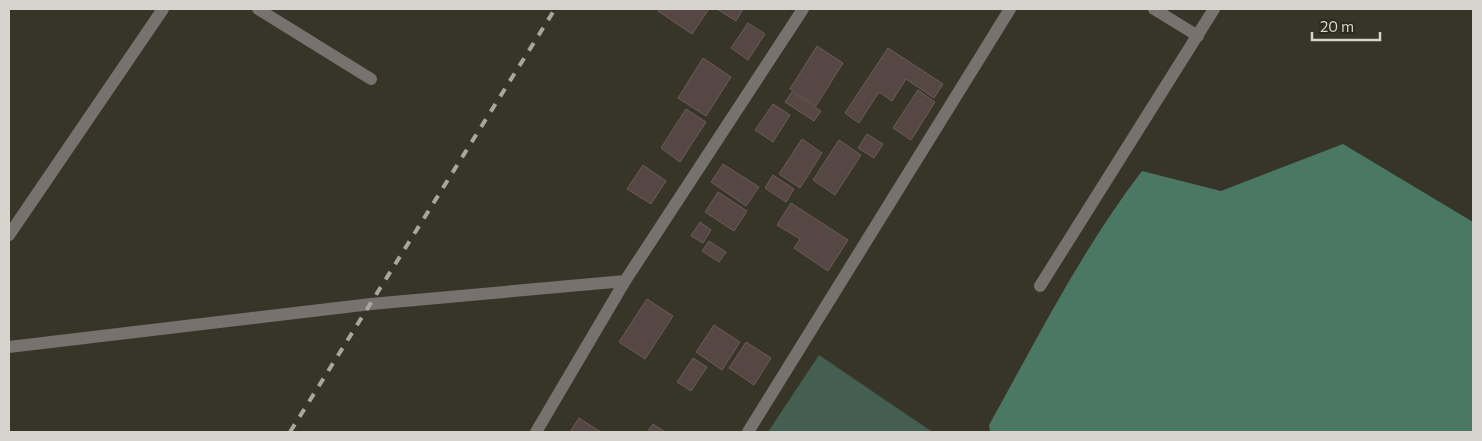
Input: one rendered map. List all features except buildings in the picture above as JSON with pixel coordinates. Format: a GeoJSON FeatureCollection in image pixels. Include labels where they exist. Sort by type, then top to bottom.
{"type":"FeatureCollection","features":[{"type":"Feature","properties":{"kind":"street"},"geometry":{"type":"LineString","coordinates":[[9,235],[163,9]]}},
{"type":"Feature","properties":{"kind":"street"},"geometry":{"type":"LineString","coordinates":[[258,9],[371,78]]}},
{"type":"Feature","properties":{"kind":"street"},"geometry":{"type":"LineString","coordinates":[[536,432],[625,281],[802,9]]}},
{"type":"Feature","properties":{"kind":"street"},"geometry":{"type":"LineString","coordinates":[[748,432],[1010,9]]}},
{"type":"Feature","properties":{"kind":"street"},"geometry":{"type":"LineString","coordinates":[[1154,9],[1198,36]]}},
{"type":"Feature","properties":{"kind":"street"},"geometry":{"type":"LineString","coordinates":[[1040,286],[1214,9]]}},
{"type":"Feature","properties":{"kind":"street"},"geometry":{"type":"LineString","coordinates":[[9,347],[371,304],[625,281]]}},
{"type":"Feature","properties":{"kind":"green space"},"geometry":{"type":"Polygon","coordinates":[[[1343,144],[1473,222],[1473,432],[990,432],[989,425],[1061,295],[1120,201],[1142,171],[1221,191],[1343,144]]]}},
{"type":"Feature","properties":{"kind":"green space"},"geometry":{"type":"Polygon","coordinates":[[[819,355],[928,429],[933,432],[768,432],[819,355]]]}},
{"type":"Feature","properties":{"kind":"railway"},"geometry":{"type":"LineString","coordinates":[[290,432],[555,9]]}}]}
